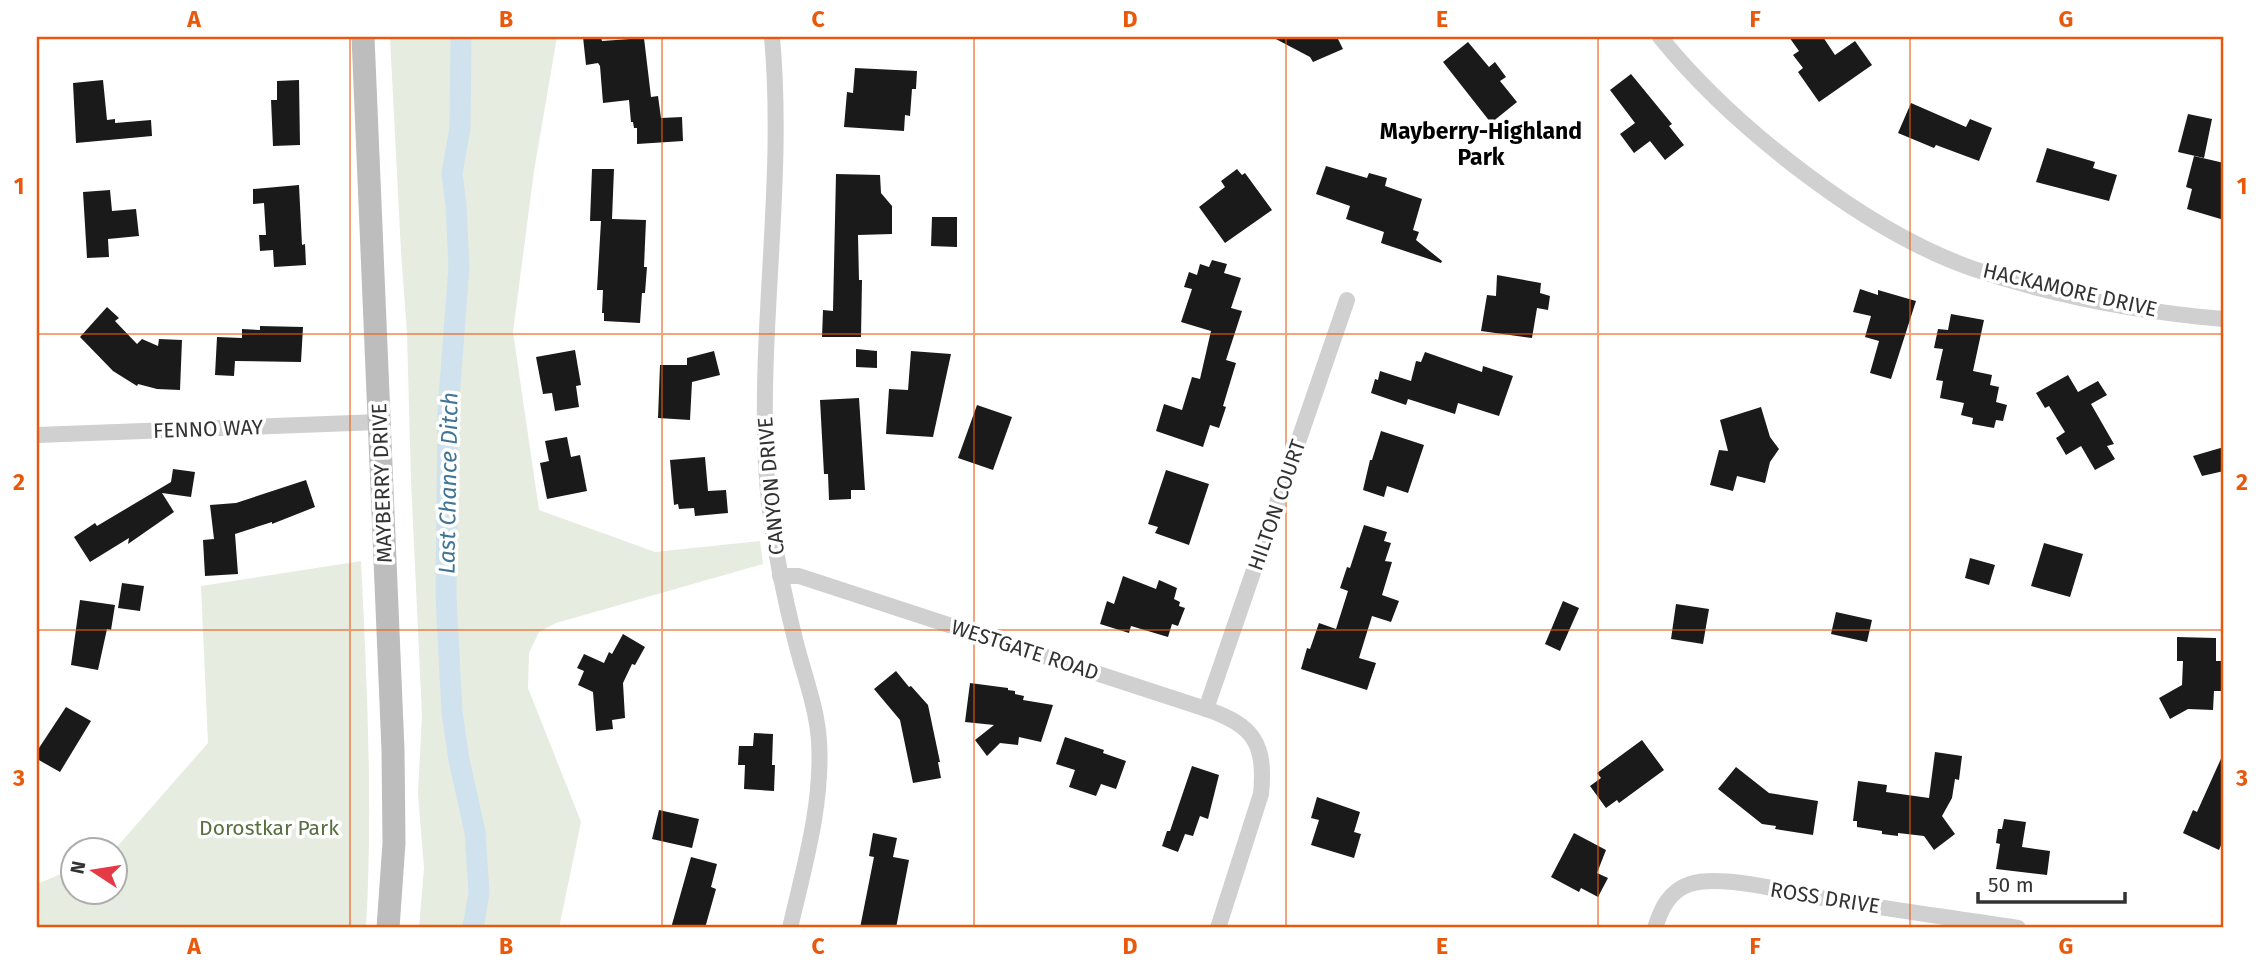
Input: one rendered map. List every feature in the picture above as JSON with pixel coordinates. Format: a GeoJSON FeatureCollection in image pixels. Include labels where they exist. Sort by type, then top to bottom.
{"type":"FeatureCollection","features":[{"type":"Feature","properties":{"kind":"main road","name":"MAYBERRY DRIVE"},"geometry":{"type":"LineString","coordinates":[[363,37],[394,750],[393,881],[388,928]]}},
{"type":"Feature","properties":{"kind":"street","name":"CANYON DRIVE"},"geometry":{"type":"LineString","coordinates":[[772,37],[777,137],[765,350],[764,429],[769,513],[780,576],[815,714],[820,759],[815,817],[790,928]]}},
{"type":"Feature","properties":{"kind":"street","name":"HACKAMORE DRIVE"},"geometry":{"type":"LineString","coordinates":[[1660,37],[1725,104],[1784,156],[1876,220],[1928,249],[1972,268],[2027,285],[2142,308],[2224,319]]}},
{"type":"Feature","properties":{"kind":"street","name":"HILTON COURT"},"geometry":{"type":"LineString","coordinates":[[1206,709],[1347,300]]}},
{"type":"Feature","properties":{"kind":"street","name":"FENNO WAY"},"geometry":{"type":"LineString","coordinates":[[37,435],[379,422]]}},
{"type":"Feature","properties":{"kind":"street","name":"WESTGATE ROAD"},"geometry":{"type":"LineString","coordinates":[[780,576],[799,576],[1206,709],[1236,722],[1259,746],[1263,775],[1261,794],[1218,928]]}},
{"type":"Feature","properties":{"kind":"street","name":"ROSS DRIVE"},"geometry":{"type":"LineString","coordinates":[[1655,928],[1669,897],[1679,888],[1711,881],[2018,928]]}},
{"type":"Feature","properties":{"kind":"green space"},"geometry":{"type":"Polygon","coordinates":[[[390,37],[557,37],[534,171],[513,332],[539,510],[655,552],[760,541],[763,564],[556,623],[539,632],[529,653],[528,688],[581,822],[559,928],[419,928],[424,868],[418,794],[422,715],[407,333],[390,37]]]}},
{"type":"Feature","properties":{"kind":"green space","name":"Dorostkar Park"},"geometry":{"type":"Polygon","coordinates":[[[361,561],[369,790],[366,928],[37,928],[37,884],[60,874],[60,906],[130,906],[130,836],[126,836],[208,743],[201,586],[361,561]]]}},
{"type":"Feature","properties":{"kind":"building"},"geometry":{"type":"Polygon","coordinates":[[[583,37],[601,37],[602,41],[644,38],[651,97],[658,96],[661,118],[682,117],[683,141],[637,144],[637,128],[634,128],[631,122],[629,100],[603,103],[600,66],[598,63],[586,65],[583,37]]]}},
{"type":"Feature","properties":{"kind":"building"},"geometry":{"type":"Polygon","coordinates":[[[1272,37],[1337,37],[1343,49],[1313,62],[1310,57],[1272,37]]]}},
{"type":"Feature","properties":{"kind":"building"},"geometry":{"type":"Polygon","coordinates":[[[1789,37],[1823,37],[1835,55],[1855,41],[1872,65],[1819,102],[1798,72],[1803,68],[1793,55],[1799,51],[1789,37]]]}},
{"type":"Feature","properties":{"kind":"building"},"geometry":{"type":"Polygon","coordinates":[[[1468,42],[1489,67],[1495,62],[1506,77],[1500,81],[1517,102],[1491,123],[1443,62],[1468,42]]]}},
{"type":"Feature","properties":{"kind":"building"},"geometry":{"type":"Polygon","coordinates":[[[855,68],[917,71],[916,89],[912,89],[910,116],[905,115],[904,131],[844,127],[847,92],[853,93],[855,68]]]}},
{"type":"Feature","properties":{"kind":"building"},"geometry":{"type":"Polygon","coordinates":[[[1631,74],[1672,124],[1669,126],[1684,145],[1665,160],[1650,141],[1634,153],[1620,134],[1635,123],[1610,90],[1631,74]]]}},
{"type":"Feature","properties":{"kind":"building"},"geometry":{"type":"Polygon","coordinates":[[[103,80],[107,120],[115,119],[115,123],[151,120],[152,136],[76,143],[73,83],[103,80]]]}},
{"type":"Feature","properties":{"kind":"building"},"geometry":{"type":"Polygon","coordinates":[[[299,80],[300,145],[273,146],[271,100],[277,100],[277,81],[299,80]]]}},
{"type":"Feature","properties":{"kind":"building"},"geometry":{"type":"Polygon","coordinates":[[[1911,103],[1966,127],[1970,119],[1992,128],[1979,161],[1936,145],[1934,148],[1898,133],[1911,103]]]}},
{"type":"Feature","properties":{"kind":"building"},"geometry":{"type":"Polygon","coordinates":[[[2188,114],[2212,119],[2204,158],[2178,152],[2188,114]]]}},
{"type":"Feature","properties":{"kind":"building"},"geometry":{"type":"Polygon","coordinates":[[[2047,148],[2095,162],[2093,168],[2117,175],[2109,201],[2036,182],[2047,148]]]}},
{"type":"Feature","properties":{"kind":"building"},"geometry":{"type":"Polygon","coordinates":[[[2194,156],[2224,163],[2224,220],[2187,209],[2192,189],[2186,187],[2194,156]]]}},
{"type":"Feature","properties":{"kind":"building"},"geometry":{"type":"Polygon","coordinates":[[[1326,166],[1367,178],[1369,173],[1387,178],[1385,186],[1422,199],[1413,230],[1419,232],[1416,240],[1442,261],[1441,263],[1381,243],[1384,232],[1346,219],[1350,206],[1316,194],[1326,166]]]}},
{"type":"Feature","properties":{"kind":"building"},"geometry":{"type":"Polygon","coordinates":[[[592,169],[614,169],[612,219],[646,220],[644,267],[647,267],[640,323],[604,321],[603,290],[597,290],[601,221],[590,221],[592,169]]]}},
{"type":"Feature","properties":{"kind":"building"},"geometry":{"type":"Polygon","coordinates":[[[1237,169],[1242,175],[1245,173],[1272,210],[1225,243],[1199,207],[1225,187],[1221,181],[1237,169]]]}},
{"type":"Feature","properties":{"kind":"building"},"geometry":{"type":"Polygon","coordinates":[[[836,174],[880,175],[881,193],[892,206],[892,234],[858,235],[859,280],[862,280],[861,337],[822,337],[823,310],[833,311],[836,174]]]}},
{"type":"Feature","properties":{"kind":"building"},"geometry":{"type":"Polygon","coordinates":[[[299,185],[302,245],[305,244],[306,265],[274,267],[273,250],[260,251],[259,235],[266,235],[264,203],[253,204],[253,189],[299,185]]]}},
{"type":"Feature","properties":{"kind":"building"},"geometry":{"type":"Polygon","coordinates":[[[110,190],[112,211],[136,209],[139,236],[108,239],[109,257],[87,258],[83,192],[110,190]]]}},
{"type":"Feature","properties":{"kind":"building"},"geometry":{"type":"Polygon","coordinates":[[[932,217],[957,217],[957,247],[931,246],[932,217]]]}},
{"type":"Feature","properties":{"kind":"building"},"geometry":{"type":"Polygon","coordinates":[[[1212,260],[1227,264],[1224,273],[1241,278],[1231,308],[1242,311],[1226,360],[1236,363],[1223,406],[1226,407],[1219,428],[1210,425],[1203,447],[1156,431],[1164,404],[1182,410],[1192,377],[1200,379],[1211,331],[1181,322],[1192,289],[1184,287],[1189,272],[1197,275],[1200,264],[1209,267],[1212,260]]]}},
{"type":"Feature","properties":{"kind":"building"},"geometry":{"type":"Polygon","coordinates":[[[1497,275],[1541,283],[1540,293],[1550,296],[1548,310],[1537,308],[1532,338],[1481,331],[1487,295],[1496,296],[1497,275]]]}},
{"type":"Feature","properties":{"kind":"building"},"geometry":{"type":"Polygon","coordinates":[[[1860,289],[1878,295],[1878,290],[1916,301],[1891,379],[1870,373],[1879,341],[1865,337],[1871,316],[1853,312],[1860,289]]]}},
{"type":"Feature","properties":{"kind":"building"},"geometry":{"type":"Polygon","coordinates":[[[107,307],[119,318],[115,321],[137,344],[142,339],[158,346],[159,339],[182,340],[180,390],[137,386],[113,371],[80,337],[107,307]]]}},
{"type":"Feature","properties":{"kind":"building"},"geometry":{"type":"Polygon","coordinates":[[[1951,314],[1984,320],[1973,371],[1992,375],[1990,385],[1999,387],[1996,402],[2007,405],[2003,421],[1996,420],[1994,428],[1972,424],[1973,418],[1961,415],[1964,403],[1940,398],[1943,381],[1936,380],[1943,349],[1934,348],[1938,329],[1948,330],[1951,314]]]}},
{"type":"Feature","properties":{"kind":"building"},"geometry":{"type":"Polygon","coordinates":[[[260,326],[303,327],[301,362],[235,361],[234,376],[215,375],[217,337],[242,338],[242,329],[260,330],[260,326]]]}},
{"type":"Feature","properties":{"kind":"building"},"geometry":{"type":"Polygon","coordinates":[[[856,349],[877,351],[877,368],[856,367],[856,349]]]}},
{"type":"Feature","properties":{"kind":"building"},"geometry":{"type":"Polygon","coordinates":[[[575,350],[581,385],[576,386],[579,407],[555,411],[552,393],[543,394],[536,357],[575,350]]]}},
{"type":"Feature","properties":{"kind":"building"},"geometry":{"type":"Polygon","coordinates":[[[714,351],[720,375],[692,382],[690,420],[658,418],[660,365],[687,365],[687,358],[714,351]]]}},
{"type":"Feature","properties":{"kind":"building"},"geometry":{"type":"Polygon","coordinates":[[[911,351],[951,354],[933,437],[886,434],[889,389],[908,390],[911,351]]]}},
{"type":"Feature","properties":{"kind":"building"},"geometry":{"type":"Polygon","coordinates":[[[1425,352],[1482,372],[1483,366],[1513,376],[1499,416],[1458,403],[1455,414],[1408,399],[1406,405],[1371,393],[1380,371],[1411,381],[1416,361],[1421,362],[1425,352]]]}},
{"type":"Feature","properties":{"kind":"building"},"geometry":{"type":"Polygon","coordinates":[[[2068,375],[2078,392],[2098,381],[2107,395],[2091,404],[2114,444],[2107,446],[2115,459],[2095,470],[2081,446],[2066,455],[2056,438],[2065,432],[2049,406],[2045,408],[2036,393],[2068,375]]]}},
{"type":"Feature","properties":{"kind":"building"},"geometry":{"type":"Polygon","coordinates":[[[859,398],[865,490],[851,490],[851,499],[829,500],[828,474],[824,474],[820,400],[859,398]]]}},
{"type":"Feature","properties":{"kind":"building"},"geometry":{"type":"Polygon","coordinates":[[[977,405],[1012,417],[993,470],[958,458],[977,405]]]}},
{"type":"Feature","properties":{"kind":"building"},"geometry":{"type":"Polygon","coordinates":[[[1761,407],[1770,437],[1779,449],[1770,462],[1765,483],[1737,476],[1733,491],[1710,485],[1719,450],[1728,451],[1720,420],[1761,407]]]}},
{"type":"Feature","properties":{"kind":"building"},"geometry":{"type":"Polygon","coordinates":[[[1381,431],[1424,445],[1408,493],[1387,486],[1384,497],[1363,490],[1381,431]]]}},
{"type":"Feature","properties":{"kind":"building"},"geometry":{"type":"Polygon","coordinates":[[[567,437],[571,457],[580,455],[587,491],[547,499],[540,463],[549,461],[545,441],[567,437]]]}},
{"type":"Feature","properties":{"kind":"building"},"geometry":{"type":"Polygon","coordinates":[[[2224,447],[2224,471],[2202,476],[2193,456],[2224,447]]]}},
{"type":"Feature","properties":{"kind":"building"},"geometry":{"type":"Polygon","coordinates":[[[705,457],[708,491],[726,490],[728,513],[695,516],[694,508],[679,509],[678,504],[674,505],[670,460],[705,457]]]}},
{"type":"Feature","properties":{"kind":"building"},"geometry":{"type":"Polygon","coordinates":[[[173,469],[195,472],[191,497],[162,493],[174,512],[128,544],[129,538],[90,562],[74,537],[171,482],[173,469]]]}},
{"type":"Feature","properties":{"kind":"building"},"geometry":{"type":"Polygon","coordinates":[[[1166,470],[1209,484],[1189,545],[1155,533],[1158,527],[1148,524],[1166,470]]]}},
{"type":"Feature","properties":{"kind":"building"},"geometry":{"type":"Polygon","coordinates":[[[306,480],[315,507],[272,524],[235,534],[238,574],[205,576],[203,540],[214,539],[210,505],[236,503],[306,480]]]}},
{"type":"Feature","properties":{"kind":"building"},"geometry":{"type":"Polygon","coordinates":[[[1364,525],[1387,532],[1384,541],[1391,543],[1385,561],[1392,562],[1382,595],[1399,601],[1391,622],[1372,616],[1359,658],[1376,663],[1367,690],[1301,669],[1319,623],[1336,629],[1348,591],[1340,588],[1347,567],[1350,568],[1364,525]]]}},
{"type":"Feature","properties":{"kind":"building"},"geometry":{"type":"Polygon","coordinates":[[[2044,543],[2083,554],[2070,597],[2031,586],[2044,543]]]}},
{"type":"Feature","properties":{"kind":"building"},"geometry":{"type":"Polygon","coordinates":[[[1970,558],[1995,565],[1989,585],[1965,578],[1970,558]]]}},
{"type":"Feature","properties":{"kind":"building"},"geometry":{"type":"Polygon","coordinates":[[[1123,576],[1156,589],[1159,580],[1177,588],[1174,599],[1180,602],[1179,606],[1185,608],[1178,626],[1172,624],[1168,637],[1131,626],[1129,633],[1100,624],[1107,601],[1114,604],[1123,576]]]}},
{"type":"Feature","properties":{"kind":"building"},"geometry":{"type":"Polygon","coordinates":[[[122,583],[144,586],[140,611],[118,608],[122,583]]]}},
{"type":"Feature","properties":{"kind":"building"},"geometry":{"type":"Polygon","coordinates":[[[80,600],[115,605],[111,630],[107,629],[98,670],[71,665],[80,600]]]}},
{"type":"Feature","properties":{"kind":"building"},"geometry":{"type":"Polygon","coordinates":[[[1563,601],[1579,608],[1560,651],[1545,644],[1563,601]]]}},
{"type":"Feature","properties":{"kind":"building"},"geometry":{"type":"Polygon","coordinates":[[[1676,604],[1709,609],[1703,644],[1671,639],[1676,604]]]}},
{"type":"Feature","properties":{"kind":"building"},"geometry":{"type":"Polygon","coordinates":[[[1836,612],[1872,620],[1867,642],[1831,634],[1836,612]]]}},
{"type":"Feature","properties":{"kind":"building"},"geometry":{"type":"Polygon","coordinates":[[[623,634],[645,647],[635,665],[632,664],[623,683],[625,718],[612,720],[613,729],[596,731],[593,692],[578,685],[584,671],[577,668],[584,654],[604,663],[623,634]]]}},
{"type":"Feature","properties":{"kind":"building"},"geometry":{"type":"Polygon","coordinates":[[[2177,637],[2216,638],[2216,661],[2224,661],[2224,691],[2214,691],[2213,710],[2188,709],[2170,719],[2159,698],[2182,685],[2183,661],[2177,661],[2177,637]]]}},
{"type":"Feature","properties":{"kind":"building"},"geometry":{"type":"Polygon","coordinates":[[[896,671],[928,705],[941,778],[913,783],[900,720],[874,689],[896,671]]]}},
{"type":"Feature","properties":{"kind":"building"},"geometry":{"type":"Polygon","coordinates":[[[970,683],[1008,688],[1015,691],[1015,694],[1024,696],[1023,700],[1053,705],[1041,742],[1019,737],[1018,745],[1000,743],[987,756],[975,740],[994,725],[965,722],[970,683]]]}},
{"type":"Feature","properties":{"kind":"building"},"geometry":{"type":"Polygon","coordinates":[[[66,707],[91,721],[60,772],[37,759],[37,751],[66,707]]]}},
{"type":"Feature","properties":{"kind":"building"},"geometry":{"type":"Polygon","coordinates":[[[754,733],[773,734],[774,791],[744,789],[745,765],[738,765],[739,746],[753,746],[754,733]]]}},
{"type":"Feature","properties":{"kind":"building"},"geometry":{"type":"Polygon","coordinates":[[[1065,737],[1104,750],[1103,753],[1126,761],[1116,789],[1101,784],[1096,796],[1069,787],[1075,770],[1056,764],[1065,737]]]}},
{"type":"Feature","properties":{"kind":"building"},"geometry":{"type":"Polygon","coordinates":[[[1642,740],[1664,770],[1619,803],[1617,800],[1606,808],[1590,786],[1601,778],[1597,773],[1642,740]]]}},
{"type":"Feature","properties":{"kind":"building"},"geometry":{"type":"Polygon","coordinates":[[[1935,752],[1962,756],[1959,780],[1955,779],[1952,798],[1942,816],[1955,834],[1934,850],[1924,836],[1882,834],[1882,831],[1857,827],[1857,821],[1853,821],[1858,781],[1887,785],[1886,792],[1929,798],[1935,752]]]}},
{"type":"Feature","properties":{"kind":"building"},"geometry":{"type":"Polygon","coordinates":[[[2224,752],[2224,838],[2219,850],[2183,833],[2193,810],[2197,812],[2224,752]]]}},
{"type":"Feature","properties":{"kind":"building"},"geometry":{"type":"Polygon","coordinates":[[[1192,766],[1219,775],[1208,819],[1200,816],[1193,836],[1185,834],[1178,852],[1162,846],[1167,831],[1170,831],[1192,766]]]}},
{"type":"Feature","properties":{"kind":"building"},"geometry":{"type":"Polygon","coordinates":[[[1736,767],[1769,793],[1818,801],[1813,835],[1775,829],[1776,826],[1762,824],[1718,789],[1736,767]]]}},
{"type":"Feature","properties":{"kind":"building"},"geometry":{"type":"Polygon","coordinates":[[[1317,797],[1360,812],[1354,832],[1361,834],[1354,858],[1311,845],[1319,820],[1311,818],[1317,797]]]}},
{"type":"Feature","properties":{"kind":"building"},"geometry":{"type":"Polygon","coordinates":[[[659,810],[699,819],[692,848],[652,839],[659,810]]]}},
{"type":"Feature","properties":{"kind":"building"},"geometry":{"type":"Polygon","coordinates":[[[2004,819],[2026,822],[2022,847],[2050,851],[2047,875],[1996,869],[2000,844],[1996,843],[1998,829],[2002,829],[2004,819]]]}},
{"type":"Feature","properties":{"kind":"building"},"geometry":{"type":"Polygon","coordinates":[[[873,833],[897,838],[893,857],[909,860],[896,928],[860,928],[874,857],[869,856],[873,833]]]}},
{"type":"Feature","properties":{"kind":"building"},"geometry":{"type":"Polygon","coordinates":[[[1574,833],[1606,850],[1597,873],[1608,878],[1598,897],[1581,888],[1579,892],[1551,877],[1574,833]]]}},
{"type":"Feature","properties":{"kind":"building"},"geometry":{"type":"Polygon","coordinates":[[[691,857],[717,864],[711,887],[716,889],[705,928],[671,928],[691,857]]]}},
{"type":"Feature","properties":{"kind":"waterway","name":"Last Chance Ditch"},"geometry":{"type":"LineString","coordinates":[[461,37],[460,128],[452,173],[459,267],[448,411],[446,596],[452,712],[459,760],[475,832],[479,893],[473,928]]}},
{"type":"Feature","properties":{"kind":"district","name":"Mayberry-Highland Park"},"geometry":{"type":"Point","coordinates":[1481,144]}}]}
